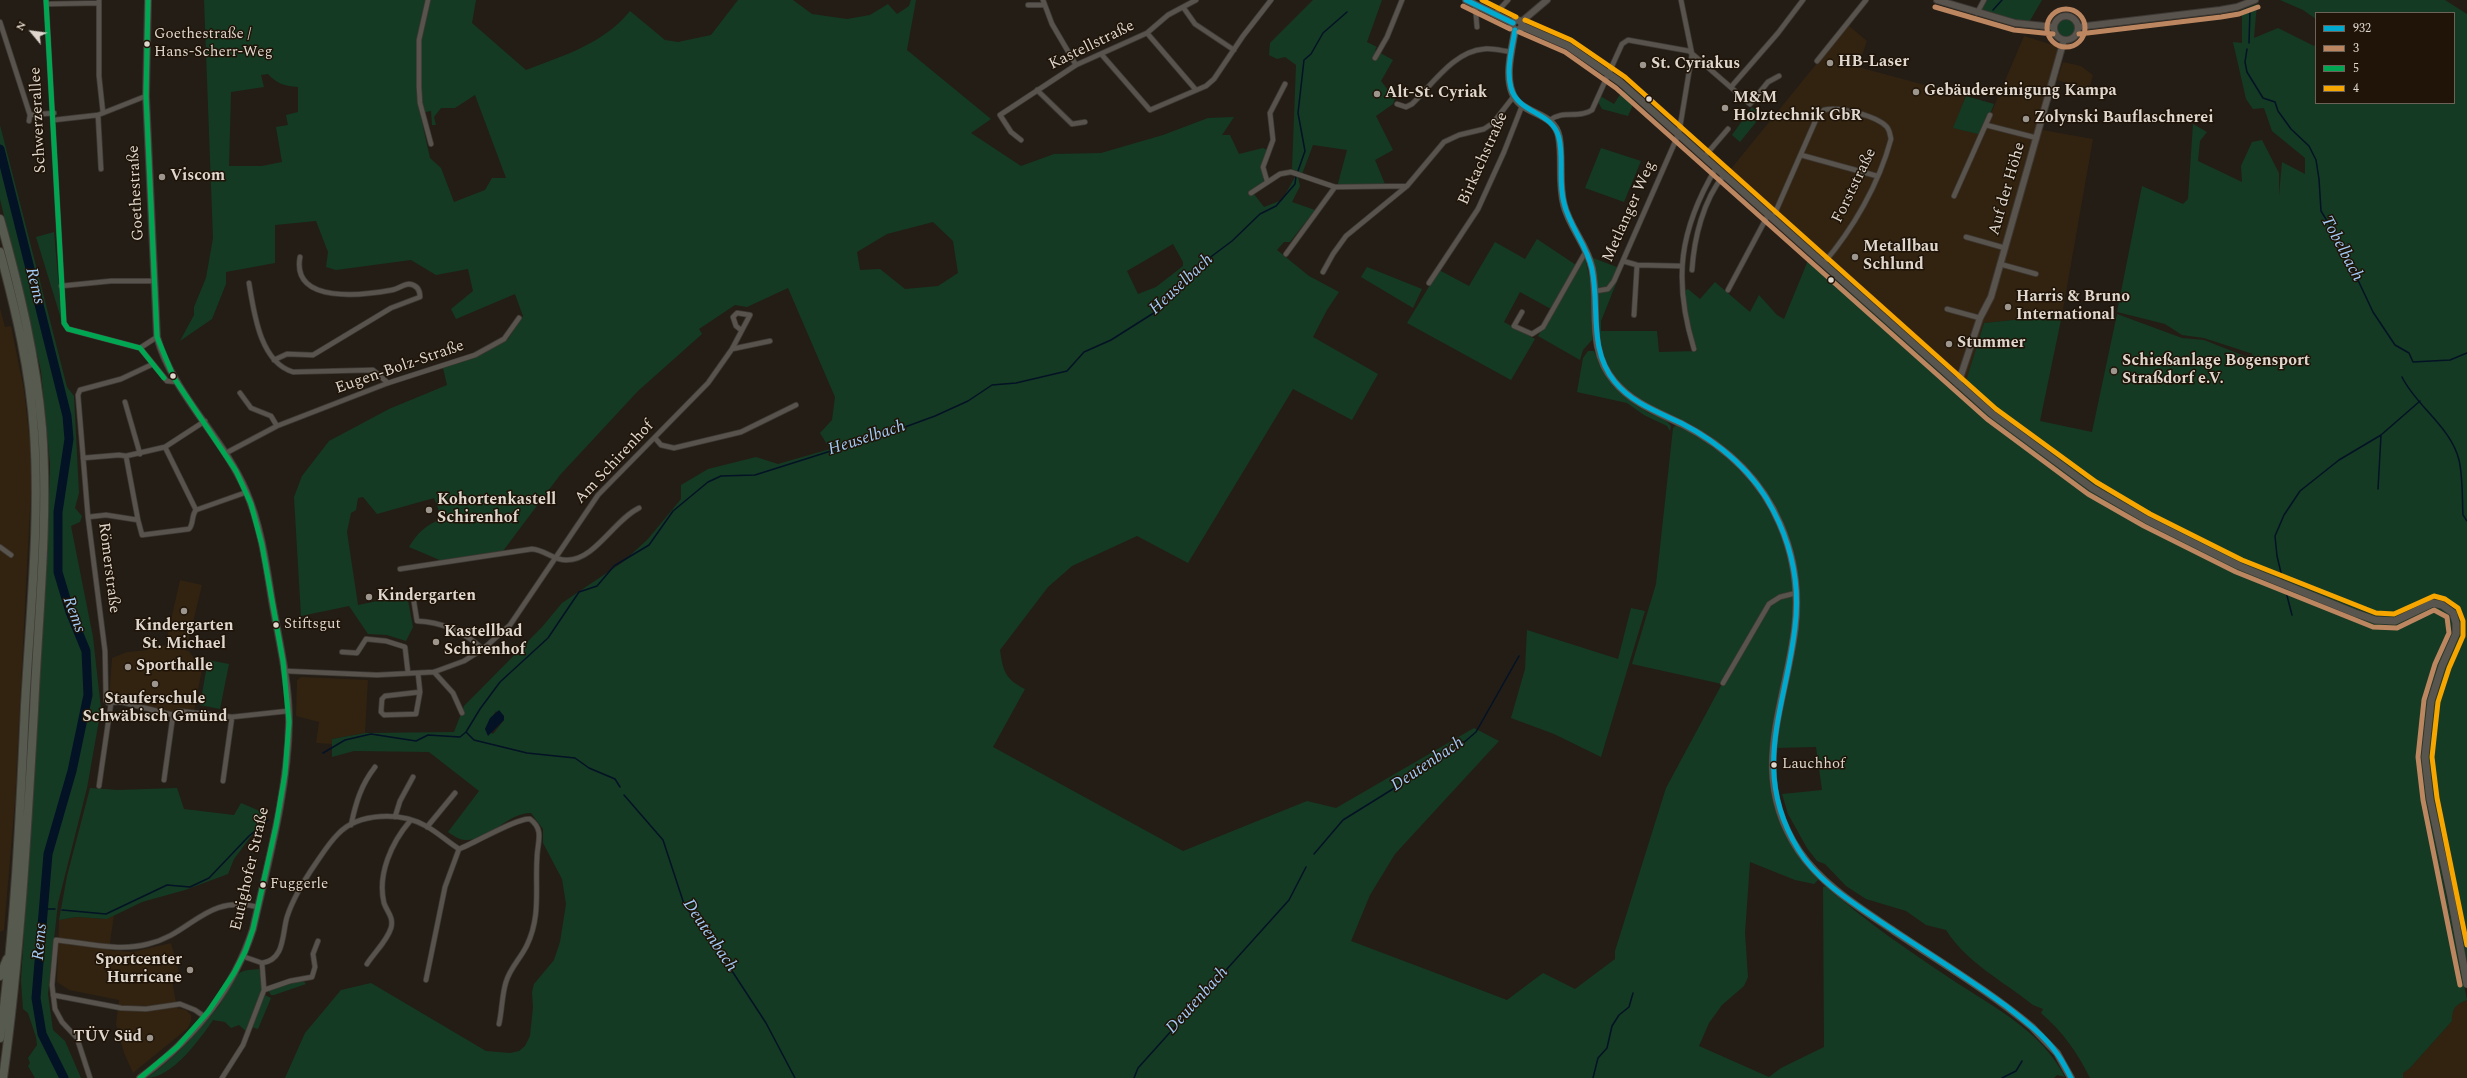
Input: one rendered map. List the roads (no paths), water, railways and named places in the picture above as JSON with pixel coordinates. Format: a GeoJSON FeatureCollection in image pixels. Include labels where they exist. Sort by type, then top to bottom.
{"type":"FeatureCollection","features":[{"type":"Feature","properties":{"kind":"highway"},"geometry":{"type":"LineString","coordinates":[[0,219],[28,330],[34,364],[42,428],[44,506],[20,923],[3,1078]]}},
{"type":"Feature","properties":{"kind":"highway"},"geometry":{"type":"LineString","coordinates":[[0,252],[24,358],[34,431],[35,476],[21,794],[11,944],[0,1038]]}},
{"type":"Feature","properties":{"kind":"highway"},"geometry":{"type":"LineString","coordinates":[[0,976],[11,944]]}},
{"type":"Feature","properties":{"kind":"main road"},"geometry":{"type":"LineString","coordinates":[[1466,0],[1518,26],[1568,46],[1609,73],[1679,133],[1724,175],[1772,214],[1823,264],[1975,399],[2030,444],[2092,488],[2154,523],[2239,566],[2318,599],[2375,620],[2399,621],[2433,604],[2442,605],[2453,613],[2456,623],[2456,634],[2442,666],[2431,701],[2425,757],[2430,800],[2451,897],[2467,984]]}},
{"type":"Feature","properties":{"kind":"main road"},"geometry":{"type":"LineString","coordinates":[[1518,26],[1512,52],[1509,79],[1514,96],[1522,106],[1550,120],[1559,136],[1564,204],[1574,229],[1586,251],[1596,291],[1594,329],[1596,346],[1607,373],[1634,400],[1708,439],[1728,454],[1752,477],[1780,524],[1790,551],[1796,593],[1792,645],[1775,722],[1771,757],[1777,803],[1792,839],[1811,866],[1844,896],[2032,1027],[2057,1053],[2071,1078]]}},
{"type":"Feature","properties":{"kind":"street","name":"Goethestraße"},"geometry":{"type":"LineString","coordinates":[[148,0],[146,96],[157,337]]}},
{"type":"Feature","properties":{"kind":"street"},"geometry":{"type":"LineString","coordinates":[[428,0],[419,40],[419,87],[420,103],[431,144]]}},
{"type":"Feature","properties":{"kind":"street","name":"Kastellstraße"},"geometry":{"type":"LineString","coordinates":[[1021,140],[1011,132],[1000,115],[1076,65],[1147,33],[1168,16],[1196,0]]}},
{"type":"Feature","properties":{"kind":"street"},"geometry":{"type":"LineString","coordinates":[[1102,54],[1150,110],[1196,90],[1214,79],[1271,0]]}},
{"type":"Feature","properties":{"kind":"street"},"geometry":{"type":"LineString","coordinates":[[1375,58],[1387,37],[1402,0]]}},
{"type":"Feature","properties":{"kind":"street"},"geometry":{"type":"LineString","coordinates":[[1495,14],[1508,0]]}},
{"type":"Feature","properties":{"kind":"street"},"geometry":{"type":"LineString","coordinates":[[1518,26],[1547,0]]}},
{"type":"Feature","properties":{"kind":"street"},"geometry":{"type":"LineString","coordinates":[[1681,0],[1692,54]]}},
{"type":"Feature","properties":{"kind":"street"},"geometry":{"type":"LineString","coordinates":[[1730,87],[1778,34],[1803,0]]}},
{"type":"Feature","properties":{"kind":"street"},"geometry":{"type":"LineString","coordinates":[[1818,61],[1866,0]]}},
{"type":"Feature","properties":{"kind":"street"},"geometry":{"type":"LineString","coordinates":[[1937,0],[1976,13],[2015,23],[2054,28]]}},
{"type":"Feature","properties":{"kind":"street"},"geometry":{"type":"LineString","coordinates":[[1976,13],[1984,0]]}},
{"type":"Feature","properties":{"kind":"street"},"geometry":{"type":"LineString","coordinates":[[2078,27],[2220,10],[2237,7],[2255,0]]}},
{"type":"Feature","properties":{"kind":"street"},"geometry":{"type":"LineString","coordinates":[[46,2],[99,2],[101,169]]}},
{"type":"Feature","properties":{"kind":"street","name":"Schwerzerallee"},"geometry":{"type":"LineString","coordinates":[[46,2],[54,113],[56,198],[61,286],[65,326],[68,329],[140,348]]}},
{"type":"Feature","properties":{"kind":"street"},"geometry":{"type":"LineString","coordinates":[[1028,5],[1043,2],[1052,24],[1076,65]]}},
{"type":"Feature","properties":{"kind":"street"},"geometry":{"type":"LineString","coordinates":[[1475,4],[1477,27]]}},
{"type":"Feature","properties":{"kind":"street"},"geometry":{"type":"LineString","coordinates":[[1183,7],[1195,24],[1234,50]]}},
{"type":"Feature","properties":{"kind":"street"},"geometry":{"type":"LineString","coordinates":[[2066,16],[2075,20],[2078,27],[2074,37],[2064,40],[2057,37],[2054,28],[2058,19],[2066,16]]}},
{"type":"Feature","properties":{"kind":"street"},"geometry":{"type":"LineString","coordinates":[[0,22],[30,115],[29,121]]}},
{"type":"Feature","properties":{"kind":"street"},"geometry":{"type":"LineString","coordinates":[[1147,33],[1196,90]]}},
{"type":"Feature","properties":{"kind":"street"},"geometry":{"type":"LineString","coordinates":[[1550,120],[1555,116],[1580,115],[1592,110],[1622,44],[1628,40],[1683,49],[1692,54],[1750,104],[1768,82],[1779,76]]}},
{"type":"Feature","properties":{"kind":"street","name":"Auf der Höhe"},"geometry":{"type":"LineString","coordinates":[[1958,384],[1980,318],[1991,296],[2064,40]]}},
{"type":"Feature","properties":{"kind":"street"},"geometry":{"type":"LineString","coordinates":[[1397,104],[1406,106],[1412,104],[1454,62],[1467,53],[1485,48],[1512,52]]}},
{"type":"Feature","properties":{"kind":"street","name":"Metlanger Weg"},"geometry":{"type":"LineString","coordinates":[[1596,291],[1610,287],[1623,261],[1679,133],[1692,54]]}},
{"type":"Feature","properties":{"kind":"street"},"geometry":{"type":"LineString","coordinates":[[1267,181],[1263,167],[1273,140],[1270,113],[1274,101],[1285,84]]}},
{"type":"Feature","properties":{"kind":"street"},"geometry":{"type":"LineString","coordinates":[[1037,90],[1072,124],[1085,122]]}},
{"type":"Feature","properties":{"kind":"street"},"geometry":{"type":"LineString","coordinates":[[54,120],[100,114],[146,96]]}},
{"type":"Feature","properties":{"kind":"street"},"geometry":{"type":"LineString","coordinates":[[1323,272],[1333,254],[1346,236],[1407,186],[1444,142],[1459,135],[1484,129],[1493,123],[1514,96]]}},
{"type":"Feature","properties":{"kind":"street","name":"Birkachstraße"},"geometry":{"type":"LineString","coordinates":[[1429,283],[1478,209],[1504,152],[1522,106]]}},
{"type":"Feature","properties":{"kind":"street","name":"Forststraße"},"geometry":{"type":"LineString","coordinates":[[1728,290],[1772,214],[1801,155],[1818,115],[1824,110],[1840,109],[1879,121],[1889,130],[1891,139],[1877,176],[1843,240],[1823,264]]}},
{"type":"Feature","properties":{"kind":"street"},"geometry":{"type":"LineString","coordinates":[[30,115],[54,113]]}},
{"type":"Feature","properties":{"kind":"street"},"geometry":{"type":"LineString","coordinates":[[1954,196],[1990,115]]}},
{"type":"Feature","properties":{"kind":"street","name":"Auf der Höhe"},"geometry":{"type":"LineString","coordinates":[[1986,125],[2037,138]]}},
{"type":"Feature","properties":{"kind":"street"},"geometry":{"type":"LineString","coordinates":[[1704,157],[1728,128]]}},
{"type":"Feature","properties":{"kind":"street"},"geometry":{"type":"LineString","coordinates":[[1801,155],[1877,176]]}},
{"type":"Feature","properties":{"kind":"street"},"geometry":{"type":"LineString","coordinates":[[1694,349],[1683,308],[1680,266],[1691,218],[1716,168]]}},
{"type":"Feature","properties":{"kind":"street"},"geometry":{"type":"LineString","coordinates":[[1251,193],[1267,181],[1280,174],[1292,172],[1335,187],[1407,186]]}},
{"type":"Feature","properties":{"kind":"street"},"geometry":{"type":"LineString","coordinates":[[1692,270],[1694,245],[1700,224],[1711,197],[1724,175]]}},
{"type":"Feature","properties":{"kind":"street"},"geometry":{"type":"LineString","coordinates":[[1286,254],[1335,187]]}},
{"type":"Feature","properties":{"kind":"street","name":"Auf der Höhe"},"geometry":{"type":"LineString","coordinates":[[1966,237],[2005,248]]}},
{"type":"Feature","properties":{"kind":"street"},"geometry":{"type":"LineString","coordinates":[[1522,312],[1514,326],[1532,334],[1543,327],[1586,251]]}},
{"type":"Feature","properties":{"kind":"street"},"geometry":{"type":"LineString","coordinates":[[274,360],[287,354],[303,356],[319,352],[391,308],[420,297],[420,291],[415,286],[408,284],[393,290],[345,294],[330,294],[316,290],[306,282],[300,270],[300,257]]}},
{"type":"Feature","properties":{"kind":"street"},"geometry":{"type":"LineString","coordinates":[[1623,261],[1637,265],[1680,266]]}},
{"type":"Feature","properties":{"kind":"street"},"geometry":{"type":"LineString","coordinates":[[2000,264],[2036,274]]}},
{"type":"Feature","properties":{"kind":"street"},"geometry":{"type":"LineString","coordinates":[[1634,315],[1637,265]]}},
{"type":"Feature","properties":{"kind":"street"},"geometry":{"type":"LineString","coordinates":[[61,286],[112,281],[154,281]]}},
{"type":"Feature","properties":{"kind":"street"},"geometry":{"type":"LineString","coordinates":[[249,283],[260,332],[274,360],[283,369],[294,372],[373,370],[388,384]]}},
{"type":"Feature","properties":{"kind":"street"},"geometry":{"type":"LineString","coordinates":[[1947,309],[1980,318]]}},
{"type":"Feature","properties":{"kind":"street","name":"Eugen-Bolz-Straße"},"geometry":{"type":"LineString","coordinates":[[226,453],[278,426],[388,384],[451,364],[490,348],[509,334],[519,318]]}},
{"type":"Feature","properties":{"kind":"street","name":"Am Schirenhof"},"geometry":{"type":"LineString","coordinates":[[285,670],[377,675],[434,672],[464,661],[483,649],[510,625],[598,495],[708,383],[732,349],[741,330]]}},
{"type":"Feature","properties":{"kind":"street"},"geometry":{"type":"LineString","coordinates":[[157,337],[140,348],[166,381],[178,382]]}},
{"type":"Feature","properties":{"kind":"street","name":"Eutighofer Straße"},"geometry":{"type":"LineString","coordinates":[[140,1078],[170,1055],[205,1017],[224,991],[242,956],[253,929],[284,778],[288,711],[285,670],[260,534],[247,492],[226,453],[178,382],[166,361],[157,337]]}},
{"type":"Feature","properties":{"kind":"street"},"geometry":{"type":"LineString","coordinates":[[732,349],[770,341]]}},
{"type":"Feature","properties":{"kind":"street","name":"Römerstraße"},"geometry":{"type":"LineString","coordinates":[[99,786],[109,703],[105,651],[88,517],[78,395],[80,390],[121,379],[153,364]]}},
{"type":"Feature","properties":{"kind":"street"},"geometry":{"type":"LineString","coordinates":[[240,393],[250,408],[271,416],[278,426]]}},
{"type":"Feature","properties":{"kind":"street"},"geometry":{"type":"LineString","coordinates":[[125,402],[140,454]]}},
{"type":"Feature","properties":{"kind":"street"},"geometry":{"type":"LineString","coordinates":[[655,438],[661,445],[674,448],[734,434],[752,428],[796,405]]}},
{"type":"Feature","properties":{"kind":"street"},"geometry":{"type":"LineString","coordinates":[[83,458],[119,454],[126,456],[165,447],[205,421]]}},
{"type":"Feature","properties":{"kind":"street"},"geometry":{"type":"LineString","coordinates":[[165,447],[196,510]]}},
{"type":"Feature","properties":{"kind":"street"},"geometry":{"type":"LineString","coordinates":[[126,456],[142,536],[188,529],[192,526],[193,514],[196,510],[247,492]]}},
{"type":"Feature","properties":{"kind":"street"},"geometry":{"type":"LineString","coordinates":[[400,569],[532,549],[542,549],[555,557],[566,561],[585,556],[626,515],[639,508]]}},
{"type":"Feature","properties":{"kind":"street"},"geometry":{"type":"LineString","coordinates":[[88,517],[106,515],[138,520]]}},
{"type":"Feature","properties":{"kind":"street"},"geometry":{"type":"LineString","coordinates":[[0,547],[11,555]]}},
{"type":"Feature","properties":{"kind":"street"},"geometry":{"type":"LineString","coordinates":[[1723,683],[1768,604],[1780,597],[1796,593]]}},
{"type":"Feature","properties":{"kind":"street"},"geometry":{"type":"LineString","coordinates":[[413,596],[418,621],[438,624],[455,630],[472,639],[483,649]]}},
{"type":"Feature","properties":{"kind":"street"},"geometry":{"type":"LineString","coordinates":[[342,652],[357,653],[366,639],[396,643],[405,647],[408,674]]}},
{"type":"Feature","properties":{"kind":"street"},"geometry":{"type":"LineString","coordinates":[[434,672],[453,693],[462,713]]}},
{"type":"Feature","properties":{"kind":"street"},"geometry":{"type":"LineString","coordinates":[[418,673],[420,692],[416,714],[384,715],[381,712],[382,699],[385,696],[420,692]]}},
{"type":"Feature","properties":{"kind":"street"},"geometry":{"type":"LineString","coordinates":[[109,703],[122,702],[173,715],[179,711],[232,717],[288,711]]}},
{"type":"Feature","properties":{"kind":"street"},"geometry":{"type":"LineString","coordinates":[[164,780],[173,715]]}},
{"type":"Feature","properties":{"kind":"street"},"geometry":{"type":"LineString","coordinates":[[223,781],[232,717]]}},
{"type":"Feature","properties":{"kind":"street"},"geometry":{"type":"LineString","coordinates":[[351,825],[356,800],[365,781],[375,767]]}},
{"type":"Feature","properties":{"kind":"street"},"geometry":{"type":"LineString","coordinates":[[395,817],[400,801],[413,777]]}},
{"type":"Feature","properties":{"kind":"street"},"geometry":{"type":"LineString","coordinates":[[427,826],[455,793]]}},
{"type":"Feature","properties":{"kind":"street"},"geometry":{"type":"LineString","coordinates":[[242,956],[262,964],[272,960],[279,953],[287,917],[312,869],[338,833],[351,825],[374,817],[395,817],[427,826],[458,849]]}},
{"type":"Feature","properties":{"kind":"street"},"geometry":{"type":"LineString","coordinates":[[426,980],[445,887],[458,849],[525,818],[530,819],[539,829],[540,839],[537,856],[538,903],[536,921],[527,945],[505,983],[499,1024]]}},
{"type":"Feature","properties":{"kind":"street"},"geometry":{"type":"LineString","coordinates":[[367,964],[391,928],[392,918],[384,904],[382,891],[384,875],[396,841],[410,821]]}},
{"type":"Feature","properties":{"kind":"street"},"geometry":{"type":"LineString","coordinates":[[90,1078],[78,1038],[58,1016],[55,1009],[53,995],[56,940],[125,948],[148,945],[174,934],[200,915],[217,906],[232,904],[258,907]]}},
{"type":"Feature","properties":{"kind":"street"},"geometry":{"type":"LineString","coordinates":[[264,990],[290,981],[312,977],[315,967],[313,954],[318,941]]}},
{"type":"Feature","properties":{"kind":"street"},"geometry":{"type":"LineString","coordinates":[[222,1078],[243,1045],[264,990],[262,964]]}},
{"type":"Feature","properties":{"kind":"street"},"geometry":{"type":"LineString","coordinates":[[53,995],[128,1009],[146,1009],[180,1004],[195,1010],[205,1017]]}},
{"type":"Feature","properties":{"kind":"water"},"geometry":{"type":"Polygon","coordinates":[[[499,710],[504,716],[504,720],[488,736],[485,729],[490,718],[499,710]]]}},
{"type":"Feature","properties":{"kind":"waterway"},"geometry":{"type":"LineString","coordinates":[[1993,10],[2002,0]]}},
{"type":"Feature","properties":{"kind":"waterway","name":"Tobelbach"},"geometry":{"type":"LineString","coordinates":[[2249,43],[2250,10]]}},
{"type":"Feature","properties":{"kind":"waterway","name":"Heuselbach"},"geometry":{"type":"LineString","coordinates":[[1298,171],[1305,151],[1298,113],[1304,60],[1311,54],[1323,33],[1347,12]]}},
{"type":"Feature","properties":{"kind":"waterway","name":"Tobelbach"},"geometry":{"type":"LineString","coordinates":[[2247,49],[2245,62],[2247,72],[2263,98],[2275,102],[2278,111],[2291,129],[2309,146],[2316,160],[2321,211],[2340,242],[2373,312],[2395,345],[2409,353],[2413,362],[2450,360],[2467,353]]}},
{"type":"Feature","properties":{"kind":"waterway","name":"Rems"},"geometry":{"type":"LineString","coordinates":[[0,149],[67,416],[69,439],[58,512],[58,572],[70,612],[86,651],[88,695],[72,771],[48,854],[36,998],[42,1034],[64,1078]]}},
{"type":"Feature","properties":{"kind":"waterway","name":"Heuselbach"},"geometry":{"type":"LineString","coordinates":[[466,732],[480,709],[500,682],[548,638],[579,592],[597,586],[614,566],[649,545],[673,511],[708,482],[721,476],[755,475],[894,431],[935,416],[968,401],[992,385],[1016,383],[1067,371],[1084,352],[1111,340],[1160,309],[1204,262],[1232,241],[1260,214],[1276,206],[1295,184],[1296,176]]}},
{"type":"Feature","properties":{"kind":"waterway","name":"Tobelbach"},"geometry":{"type":"LineString","coordinates":[[2402,377],[2408,388],[2449,437],[2455,448],[2461,473],[2463,515],[2467,521]]}},
{"type":"Feature","properties":{"kind":"waterway"},"geometry":{"type":"LineString","coordinates":[[2283,581],[2277,556],[2275,536],[2284,515],[2300,491],[2339,460],[2381,435],[2420,401]]}},
{"type":"Feature","properties":{"kind":"waterway"},"geometry":{"type":"LineString","coordinates":[[2378,489],[2381,435]]}},
{"type":"Feature","properties":{"kind":"waterway"},"geometry":{"type":"LineString","coordinates":[[2285,588],[2292,615]]}},
{"type":"Feature","properties":{"kind":"waterway","name":"Deutenbach"},"geometry":{"type":"LineString","coordinates":[[1314,854],[1343,820],[1454,751],[1476,732],[1519,656]]}},
{"type":"Feature","properties":{"kind":"waterway","name":"Deutenbach"},"geometry":{"type":"LineString","coordinates":[[323,753],[345,740],[371,734],[416,741],[428,735],[460,737],[466,732],[474,740],[527,753],[575,758],[589,768],[615,779],[620,787]]}},
{"type":"Feature","properties":{"kind":"waterway","name":"Deutenbach"},"geometry":{"type":"LineString","coordinates":[[624,795],[663,840],[685,907],[702,925],[766,1023],[795,1078]]}},
{"type":"Feature","properties":{"kind":"waterway","name":"Deutenbach"},"geometry":{"type":"LineString","coordinates":[[62,910],[106,914],[167,885],[190,887],[209,878],[249,836],[268,820]]}},
{"type":"Feature","properties":{"kind":"waterway","name":"Deutenbach"},"geometry":{"type":"LineString","coordinates":[[1134,1078],[1138,1068],[1289,900],[1306,867]]}},
{"type":"Feature","properties":{"kind":"waterway","name":"Deutenbach"},"geometry":{"type":"LineString","coordinates":[[42,909],[55,909]]}},
{"type":"Feature","properties":{"kind":"waterway"},"geometry":{"type":"LineString","coordinates":[[1593,1078],[1598,1058],[1607,1048],[1612,1026],[1619,1015],[1629,1007],[1633,993]]}},
{"type":"Feature","properties":{"kind":"waterway"},"geometry":{"type":"LineString","coordinates":[[2002,1078],[2016,1071],[2022,1061]]}},
{"type":"Feature","properties":{"kind":"place","name":"Goethestraße / Hans-Scherr-Weg"},"geometry":{"type":"Point","coordinates":[147,44]}},
{"type":"Feature","properties":{"kind":"place","name":"HB-Laser"},"geometry":{"type":"Point","coordinates":[1830,63]}},
{"type":"Feature","properties":{"kind":"place","name":"St. Cyriakus"},"geometry":{"type":"Point","coordinates":[1643,65]}},
{"type":"Feature","properties":{"kind":"place","name":"Gebäudereinigung Kampa"},"geometry":{"type":"Point","coordinates":[1916,92]}},
{"type":"Feature","properties":{"kind":"place","name":"Alt-St. Cyriak"},"geometry":{"type":"Point","coordinates":[1377,94]}},
{"type":"Feature","properties":{"kind":"place","name":"M&M Holztechnik GbR"},"geometry":{"type":"Point","coordinates":[1725,108]}},
{"type":"Feature","properties":{"kind":"place","name":"Zolynski Bauflaschnerei"},"geometry":{"type":"Point","coordinates":[2026,119]}},
{"type":"Feature","properties":{"kind":"place","name":"Viscom"},"geometry":{"type":"Point","coordinates":[162,177]}},
{"type":"Feature","properties":{"kind":"place","name":"Metallbau Schlund"},"geometry":{"type":"Point","coordinates":[1855,257]}},
{"type":"Feature","properties":{"kind":"place","name":"Harris & Bruno International"},"geometry":{"type":"Point","coordinates":[2008,307]}},
{"type":"Feature","properties":{"kind":"place","name":"Stummer"},"geometry":{"type":"Point","coordinates":[1949,344]}},
{"type":"Feature","properties":{"kind":"place","name":"Schießanlage Bogensport Straßdorf e.V."},"geometry":{"type":"Point","coordinates":[2114,371]}},
{"type":"Feature","properties":{"kind":"place","name":"Kohortenkastell Schirenhof"},"geometry":{"type":"Point","coordinates":[429,510]}},
{"type":"Feature","properties":{"kind":"place","name":"Kindergarten"},"geometry":{"type":"Point","coordinates":[369,597]}},
{"type":"Feature","properties":{"kind":"place","name":"Kindergarten St. Michael"},"geometry":{"type":"Point","coordinates":[184,611]}},
{"type":"Feature","properties":{"kind":"place","name":"Stiftsgut"},"geometry":{"type":"Point","coordinates":[276,625]}},
{"type":"Feature","properties":{"kind":"place","name":"Kastellbad Schirenhof"},"geometry":{"type":"Point","coordinates":[436,642]}},
{"type":"Feature","properties":{"kind":"place","name":"Sporthalle"},"geometry":{"type":"Point","coordinates":[128,667]}},
{"type":"Feature","properties":{"kind":"place","name":"Stauferschule Schwäbisch Gmünd"},"geometry":{"type":"Point","coordinates":[155,684]}},
{"type":"Feature","properties":{"kind":"place","name":"Lauchhof"},"geometry":{"type":"Point","coordinates":[1774,765]}},
{"type":"Feature","properties":{"kind":"place","name":"Fuggerle"},"geometry":{"type":"Point","coordinates":[263,885]}},
{"type":"Feature","properties":{"kind":"place","name":"Sportcenter Hurricane"},"geometry":{"type":"Point","coordinates":[190,970]}},
{"type":"Feature","properties":{"kind":"place","name":"TÜV Süd"},"geometry":{"type":"Point","coordinates":[150,1038]}}]}
